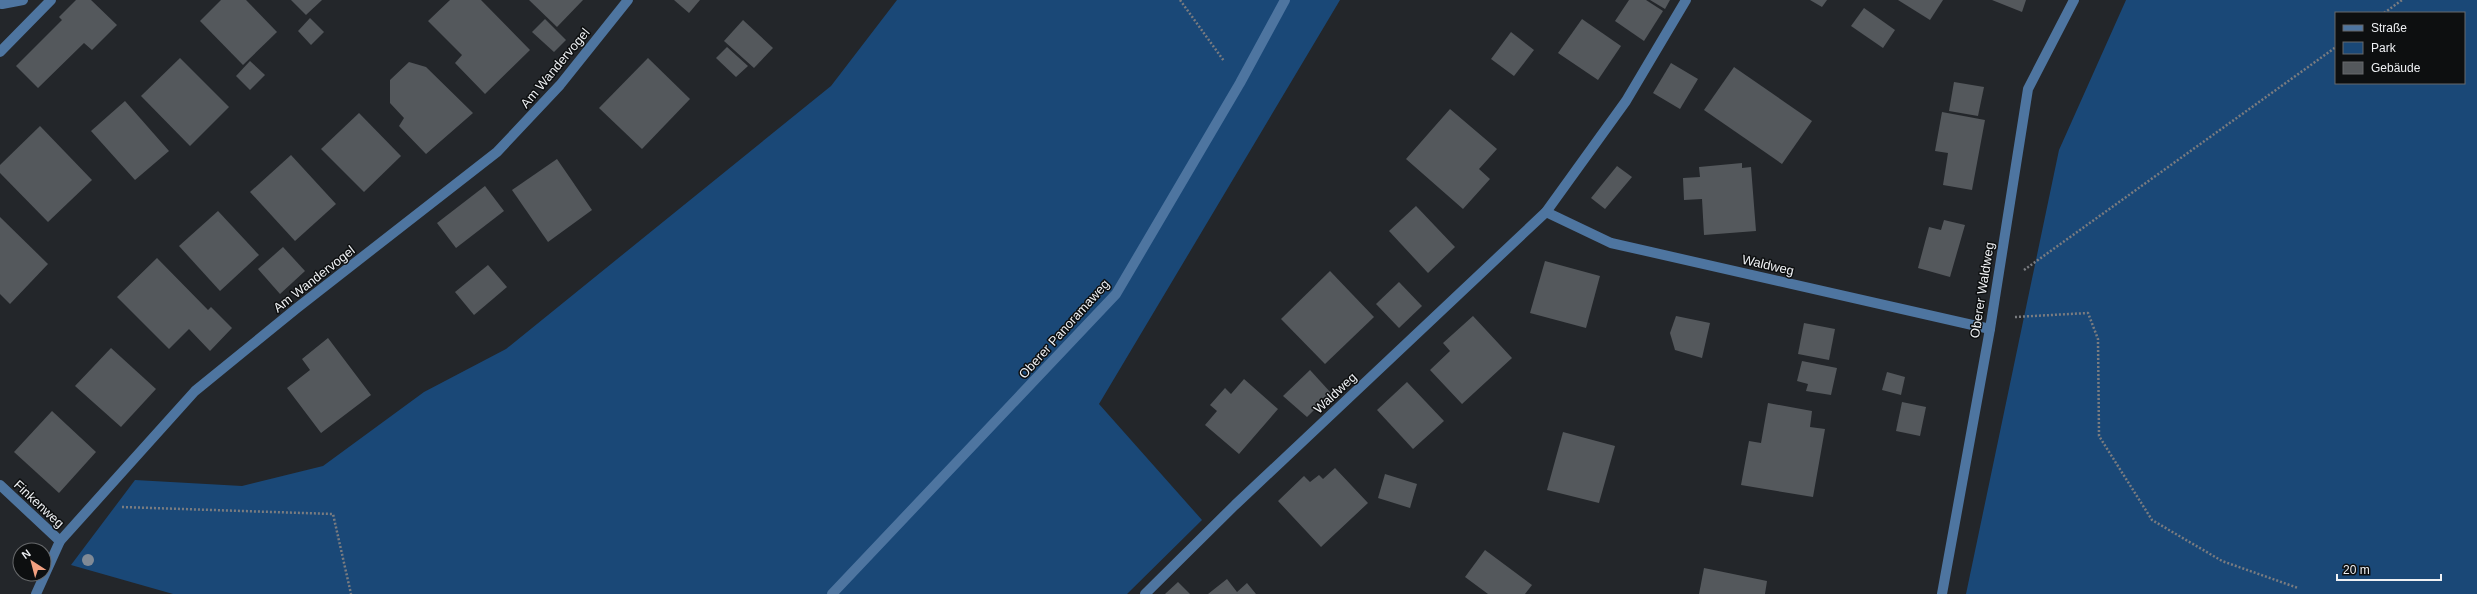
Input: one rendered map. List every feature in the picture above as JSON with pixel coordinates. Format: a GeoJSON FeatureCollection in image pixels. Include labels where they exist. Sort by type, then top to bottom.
{"type":"FeatureCollection","features":[{"type":"Feature","properties":{"kind":"street"},"geometry":{"type":"LineString","coordinates":[[0,0],[2,4],[24,0]]}},
{"type":"Feature","properties":{"kind":"street"},"geometry":{"type":"LineString","coordinates":[[0,52],[51,0]]}},
{"type":"Feature","properties":{"kind":"street","name":"Am Wandervogel"},"geometry":{"type":"LineString","coordinates":[[36,594],[60,541],[194,391],[297,308],[497,152],[560,84],[628,0]]}},
{"type":"Feature","properties":{"kind":"street","name":"Oberer Panoramaweg"},"geometry":{"type":"LineString","coordinates":[[832,594],[1116,294],[1240,83],[1286,0]]}},
{"type":"Feature","properties":{"kind":"street","name":"Waldweg"},"geometry":{"type":"LineString","coordinates":[[1145,594],[1235,505],[1546,212],[1626,101],[1686,0]]}},
{"type":"Feature","properties":{"kind":"street","name":"Oberer Waldweg"},"geometry":{"type":"LineString","coordinates":[[1942,594],[1991,324],[1994,291],[2028,89],[2074,0]]}},
{"type":"Feature","properties":{"kind":"street","name":"Waldweg"},"geometry":{"type":"LineString","coordinates":[[1546,212],[1611,243],[1991,324]]}},
{"type":"Feature","properties":{"kind":"street","name":"Finkenweg"},"geometry":{"type":"LineString","coordinates":[[0,485],[60,541]]}},
{"type":"Feature","properties":{"kind":"path"},"geometry":{"type":"LineString","coordinates":[[1180,0],[1240,83]]}},
{"type":"Feature","properties":{"kind":"path"},"geometry":{"type":"LineString","coordinates":[[2385,12],[2402,0]]}},
{"type":"Feature","properties":{"kind":"path"},"geometry":{"type":"LineString","coordinates":[[1994,291],[2335,48]]}},
{"type":"Feature","properties":{"kind":"path"},"geometry":{"type":"LineString","coordinates":[[1991,324],[2088,313],[2098,339],[2099,436],[2152,520],[2222,561],[2298,588]]}},
{"type":"Feature","properties":{"kind":"path"},"geometry":{"type":"LineString","coordinates":[[90,506],[333,514],[351,594]]}},
{"type":"Feature","properties":{"kind":"green space"},"geometry":{"type":"Polygon","coordinates":[[[897,0],[1340,0],[1099,404],[1202,520],[1127,594],[173,594],[71,565],[135,480],[242,486],[323,466],[424,392],[506,349],[831,86],[897,0]]]}},
{"type":"Feature","properties":{"kind":"green space"},"geometry":{"type":"Polygon","coordinates":[[[2126,0],[2477,0],[2477,594],[1966,594],[2059,150],[2126,0]]]}},
{"type":"Feature","properties":{"kind":"building"},"geometry":{"type":"Polygon","coordinates":[[[76,0],[91,0],[117,25],[92,50],[84,43],[38,88],[16,66],[62,20],[59,17],[76,0]]]}},
{"type":"Feature","properties":{"kind":"building"},"geometry":{"type":"Polygon","coordinates":[[[221,0],[246,0],[277,32],[243,65],[200,21],[221,0]]]}},
{"type":"Feature","properties":{"kind":"building"},"geometry":{"type":"Polygon","coordinates":[[[291,0],[322,0],[306,15],[291,0]]]}},
{"type":"Feature","properties":{"kind":"building"},"geometry":{"type":"Polygon","coordinates":[[[450,0],[481,0],[530,50],[485,94],[455,63],[462,55],[428,21],[450,0]]]}},
{"type":"Feature","properties":{"kind":"building"},"geometry":{"type":"Polygon","coordinates":[[[529,0],[583,0],[557,27],[529,0]]]}},
{"type":"Feature","properties":{"kind":"building"},"geometry":{"type":"Polygon","coordinates":[[[674,0],[700,0],[689,13],[674,0]]]}},
{"type":"Feature","properties":{"kind":"building"},"geometry":{"type":"Polygon","coordinates":[[[1629,0],[1646,0],[1663,11],[1644,41],[1615,21],[1629,0]]]}},
{"type":"Feature","properties":{"kind":"building"},"geometry":{"type":"Polygon","coordinates":[[[1650,0],[1670,0],[1665,9],[1650,0]]]}},
{"type":"Feature","properties":{"kind":"building"},"geometry":{"type":"Polygon","coordinates":[[[1810,0],[1827,0],[1822,7],[1810,0]]]}},
{"type":"Feature","properties":{"kind":"building"},"geometry":{"type":"Polygon","coordinates":[[[1898,0],[1943,0],[1930,20],[1898,0]]]}},
{"type":"Feature","properties":{"kind":"building"},"geometry":{"type":"Polygon","coordinates":[[[1992,0],[2026,0],[2022,12],[1992,0]]]}},
{"type":"Feature","properties":{"kind":"building"},"geometry":{"type":"Polygon","coordinates":[[[1864,8],[1895,30],[1883,48],[1851,26],[1864,8]]]}},
{"type":"Feature","properties":{"kind":"building"},"geometry":{"type":"Polygon","coordinates":[[[310,18],[324,32],[311,45],[298,31],[310,18]]]}},
{"type":"Feature","properties":{"kind":"building"},"geometry":{"type":"Polygon","coordinates":[[[545,19],[566,40],[554,52],[532,32],[545,19]]]}},
{"type":"Feature","properties":{"kind":"building"},"geometry":{"type":"Polygon","coordinates":[[[1582,19],[1621,46],[1598,80],[1558,53],[1582,19]]]}},
{"type":"Feature","properties":{"kind":"building"},"geometry":{"type":"Polygon","coordinates":[[[743,20],[773,48],[754,68],[724,41],[743,20]]]}},
{"type":"Feature","properties":{"kind":"building"},"geometry":{"type":"Polygon","coordinates":[[[1511,32],[1534,50],[1514,76],[1491,59],[1511,32]]]}},
{"type":"Feature","properties":{"kind":"building"},"geometry":{"type":"Polygon","coordinates":[[[727,47],[748,66],[736,77],[716,58],[727,47]]]}},
{"type":"Feature","properties":{"kind":"building"},"geometry":{"type":"Polygon","coordinates":[[[180,58],[229,107],[190,146],[141,96],[180,58]]]}},
{"type":"Feature","properties":{"kind":"building"},"geometry":{"type":"Polygon","coordinates":[[[648,58],[690,99],[642,149],[599,108],[648,58]]]}},
{"type":"Feature","properties":{"kind":"building"},"geometry":{"type":"Polygon","coordinates":[[[250,61],[265,75],[250,90],[236,76],[250,61]]]}},
{"type":"Feature","properties":{"kind":"building"},"geometry":{"type":"Polygon","coordinates":[[[409,62],[426,67],[473,113],[426,154],[399,126],[404,118],[390,103],[390,80],[409,62]]]}},
{"type":"Feature","properties":{"kind":"building"},"geometry":{"type":"Polygon","coordinates":[[[1671,63],[1698,79],[1680,109],[1653,93],[1671,63]]]}},
{"type":"Feature","properties":{"kind":"building"},"geometry":{"type":"Polygon","coordinates":[[[1734,67],[1812,121],[1782,164],[1704,110],[1734,67]]]}},
{"type":"Feature","properties":{"kind":"building"},"geometry":{"type":"Polygon","coordinates":[[[1954,82],[1984,87],[1978,116],[1949,111],[1954,82]]]}},
{"type":"Feature","properties":{"kind":"building"},"geometry":{"type":"Polygon","coordinates":[[[125,101],[169,151],[135,180],[91,131],[125,101]]]}},
{"type":"Feature","properties":{"kind":"building"},"geometry":{"type":"Polygon","coordinates":[[[1450,109],[1497,149],[1479,169],[1490,179],[1463,209],[1406,159],[1450,109]]]}},
{"type":"Feature","properties":{"kind":"building"},"geometry":{"type":"Polygon","coordinates":[[[1942,112],[1985,120],[1972,190],[1943,185],[1948,153],[1935,151],[1942,112]]]}},
{"type":"Feature","properties":{"kind":"building"},"geometry":{"type":"Polygon","coordinates":[[[359,113],[401,156],[364,192],[321,149],[359,113]]]}},
{"type":"Feature","properties":{"kind":"building"},"geometry":{"type":"Polygon","coordinates":[[[40,126],[92,180],[48,222],[0,173],[0,165],[40,126]]]}},
{"type":"Feature","properties":{"kind":"building"},"geometry":{"type":"Polygon","coordinates":[[[291,155],[336,204],[295,241],[250,192],[291,155]]]}},
{"type":"Feature","properties":{"kind":"building"},"geometry":{"type":"Polygon","coordinates":[[[557,159],[592,210],[548,242],[512,190],[557,159]]]}},
{"type":"Feature","properties":{"kind":"building"},"geometry":{"type":"Polygon","coordinates":[[[1742,163],[1742,168],[1751,167],[1756,231],[1704,235],[1702,199],[1684,200],[1683,178],[1700,177],[1699,167],[1742,163]]]}},
{"type":"Feature","properties":{"kind":"building"},"geometry":{"type":"Polygon","coordinates":[[[1617,166],[1632,177],[1605,209],[1591,198],[1617,166]]]}},
{"type":"Feature","properties":{"kind":"building"},"geometry":{"type":"Polygon","coordinates":[[[485,186],[504,211],[456,248],[437,223],[485,186]]]}},
{"type":"Feature","properties":{"kind":"building"},"geometry":{"type":"Polygon","coordinates":[[[1416,206],[1455,247],[1428,273],[1389,231],[1416,206]]]}},
{"type":"Feature","properties":{"kind":"building"},"geometry":{"type":"Polygon","coordinates":[[[218,211],[259,255],[220,291],[179,246],[218,211]]]}},
{"type":"Feature","properties":{"kind":"building"},"geometry":{"type":"Polygon","coordinates":[[[0,217],[48,264],[10,304],[0,294],[0,217]]]}},
{"type":"Feature","properties":{"kind":"building"},"geometry":{"type":"Polygon","coordinates":[[[1944,220],[1965,225],[1950,277],[1918,268],[1929,227],[1941,230],[1944,220]]]}},
{"type":"Feature","properties":{"kind":"building"},"geometry":{"type":"Polygon","coordinates":[[[283,247],[305,271],[280,294],[258,269],[283,247]]]}},
{"type":"Feature","properties":{"kind":"building"},"geometry":{"type":"Polygon","coordinates":[[[157,258],[208,310],[211,307],[232,328],[210,351],[189,329],[169,349],[117,297],[157,258]]]}},
{"type":"Feature","properties":{"kind":"building"},"geometry":{"type":"Polygon","coordinates":[[[1545,261],[1600,276],[1586,328],[1530,313],[1545,261]]]}},
{"type":"Feature","properties":{"kind":"building"},"geometry":{"type":"Polygon","coordinates":[[[488,265],[507,287],[474,315],[455,292],[488,265]]]}},
{"type":"Feature","properties":{"kind":"building"},"geometry":{"type":"Polygon","coordinates":[[[1330,271],[1374,317],[1325,364],[1281,319],[1330,271]]]}},
{"type":"Feature","properties":{"kind":"building"},"geometry":{"type":"Polygon","coordinates":[[[1399,282],[1422,306],[1399,328],[1376,304],[1399,282]]]}},
{"type":"Feature","properties":{"kind":"building"},"geometry":{"type":"Polygon","coordinates":[[[1473,316],[1512,358],[1462,404],[1430,370],[1450,351],[1443,343],[1473,316]]]}},
{"type":"Feature","properties":{"kind":"building"},"geometry":{"type":"Polygon","coordinates":[[[1676,316],[1710,323],[1702,358],[1675,350],[1670,333],[1676,316]]]}},
{"type":"Feature","properties":{"kind":"building"},"geometry":{"type":"Polygon","coordinates":[[[1804,323],[1835,329],[1829,360],[1798,354],[1804,323]]]}},
{"type":"Feature","properties":{"kind":"building"},"geometry":{"type":"Polygon","coordinates":[[[328,338],[371,395],[321,433],[287,388],[310,370],[302,359],[328,338]]]}},
{"type":"Feature","properties":{"kind":"building"},"geometry":{"type":"Polygon","coordinates":[[[111,348],[156,389],[121,427],[75,386],[111,348]]]}},
{"type":"Feature","properties":{"kind":"building"},"geometry":{"type":"Polygon","coordinates":[[[1802,361],[1837,368],[1831,395],[1806,391],[1808,384],[1797,381],[1802,361]]]}},
{"type":"Feature","properties":{"kind":"building"},"geometry":{"type":"Polygon","coordinates":[[[1310,370],[1331,393],[1307,417],[1283,396],[1310,370]]]}},
{"type":"Feature","properties":{"kind":"building"},"geometry":{"type":"Polygon","coordinates":[[[1887,372],[1905,377],[1901,395],[1882,390],[1887,372]]]}},
{"type":"Feature","properties":{"kind":"building"},"geometry":{"type":"Polygon","coordinates":[[[1244,379],[1278,409],[1239,454],[1205,425],[1217,411],[1210,405],[1225,388],[1231,394],[1244,379]]]}},
{"type":"Feature","properties":{"kind":"building"},"geometry":{"type":"Polygon","coordinates":[[[1407,382],[1444,421],[1413,449],[1377,410],[1407,382]]]}},
{"type":"Feature","properties":{"kind":"building"},"geometry":{"type":"Polygon","coordinates":[[[1902,402],[1926,407],[1920,436],[1896,431],[1902,402]]]}},
{"type":"Feature","properties":{"kind":"building"},"geometry":{"type":"Polygon","coordinates":[[[1768,403],[1812,411],[1810,427],[1825,429],[1813,497],[1741,485],[1749,441],[1761,443],[1768,403]]]}},
{"type":"Feature","properties":{"kind":"building"},"geometry":{"type":"Polygon","coordinates":[[[52,411],[96,452],[59,493],[14,452],[52,411]]]}},
{"type":"Feature","properties":{"kind":"building"},"geometry":{"type":"Polygon","coordinates":[[[1563,432],[1615,446],[1599,503],[1547,490],[1563,432]]]}},
{"type":"Feature","properties":{"kind":"building"},"geometry":{"type":"Polygon","coordinates":[[[1335,468],[1368,503],[1321,547],[1278,501],[1304,476],[1310,482],[1319,475],[1323,479],[1335,468]]]}},
{"type":"Feature","properties":{"kind":"building"},"geometry":{"type":"Polygon","coordinates":[[[1385,474],[1417,484],[1410,508],[1378,498],[1385,474]]]}},
{"type":"Feature","properties":{"kind":"building"},"geometry":{"type":"Polygon","coordinates":[[[1485,550],[1532,585],[1525,594],[1488,594],[1465,577],[1485,550]]]}},
{"type":"Feature","properties":{"kind":"building"},"geometry":{"type":"Polygon","coordinates":[[[1704,568],[1767,581],[1765,594],[1699,594],[1704,568]]]}},
{"type":"Feature","properties":{"kind":"building"},"geometry":{"type":"Polygon","coordinates":[[[1227,579],[1237,592],[1247,583],[1256,594],[1208,594],[1227,579]]]}},
{"type":"Feature","properties":{"kind":"building"},"geometry":{"type":"Polygon","coordinates":[[[1178,582],[1190,594],[1165,594],[1178,582]]]}}]}
